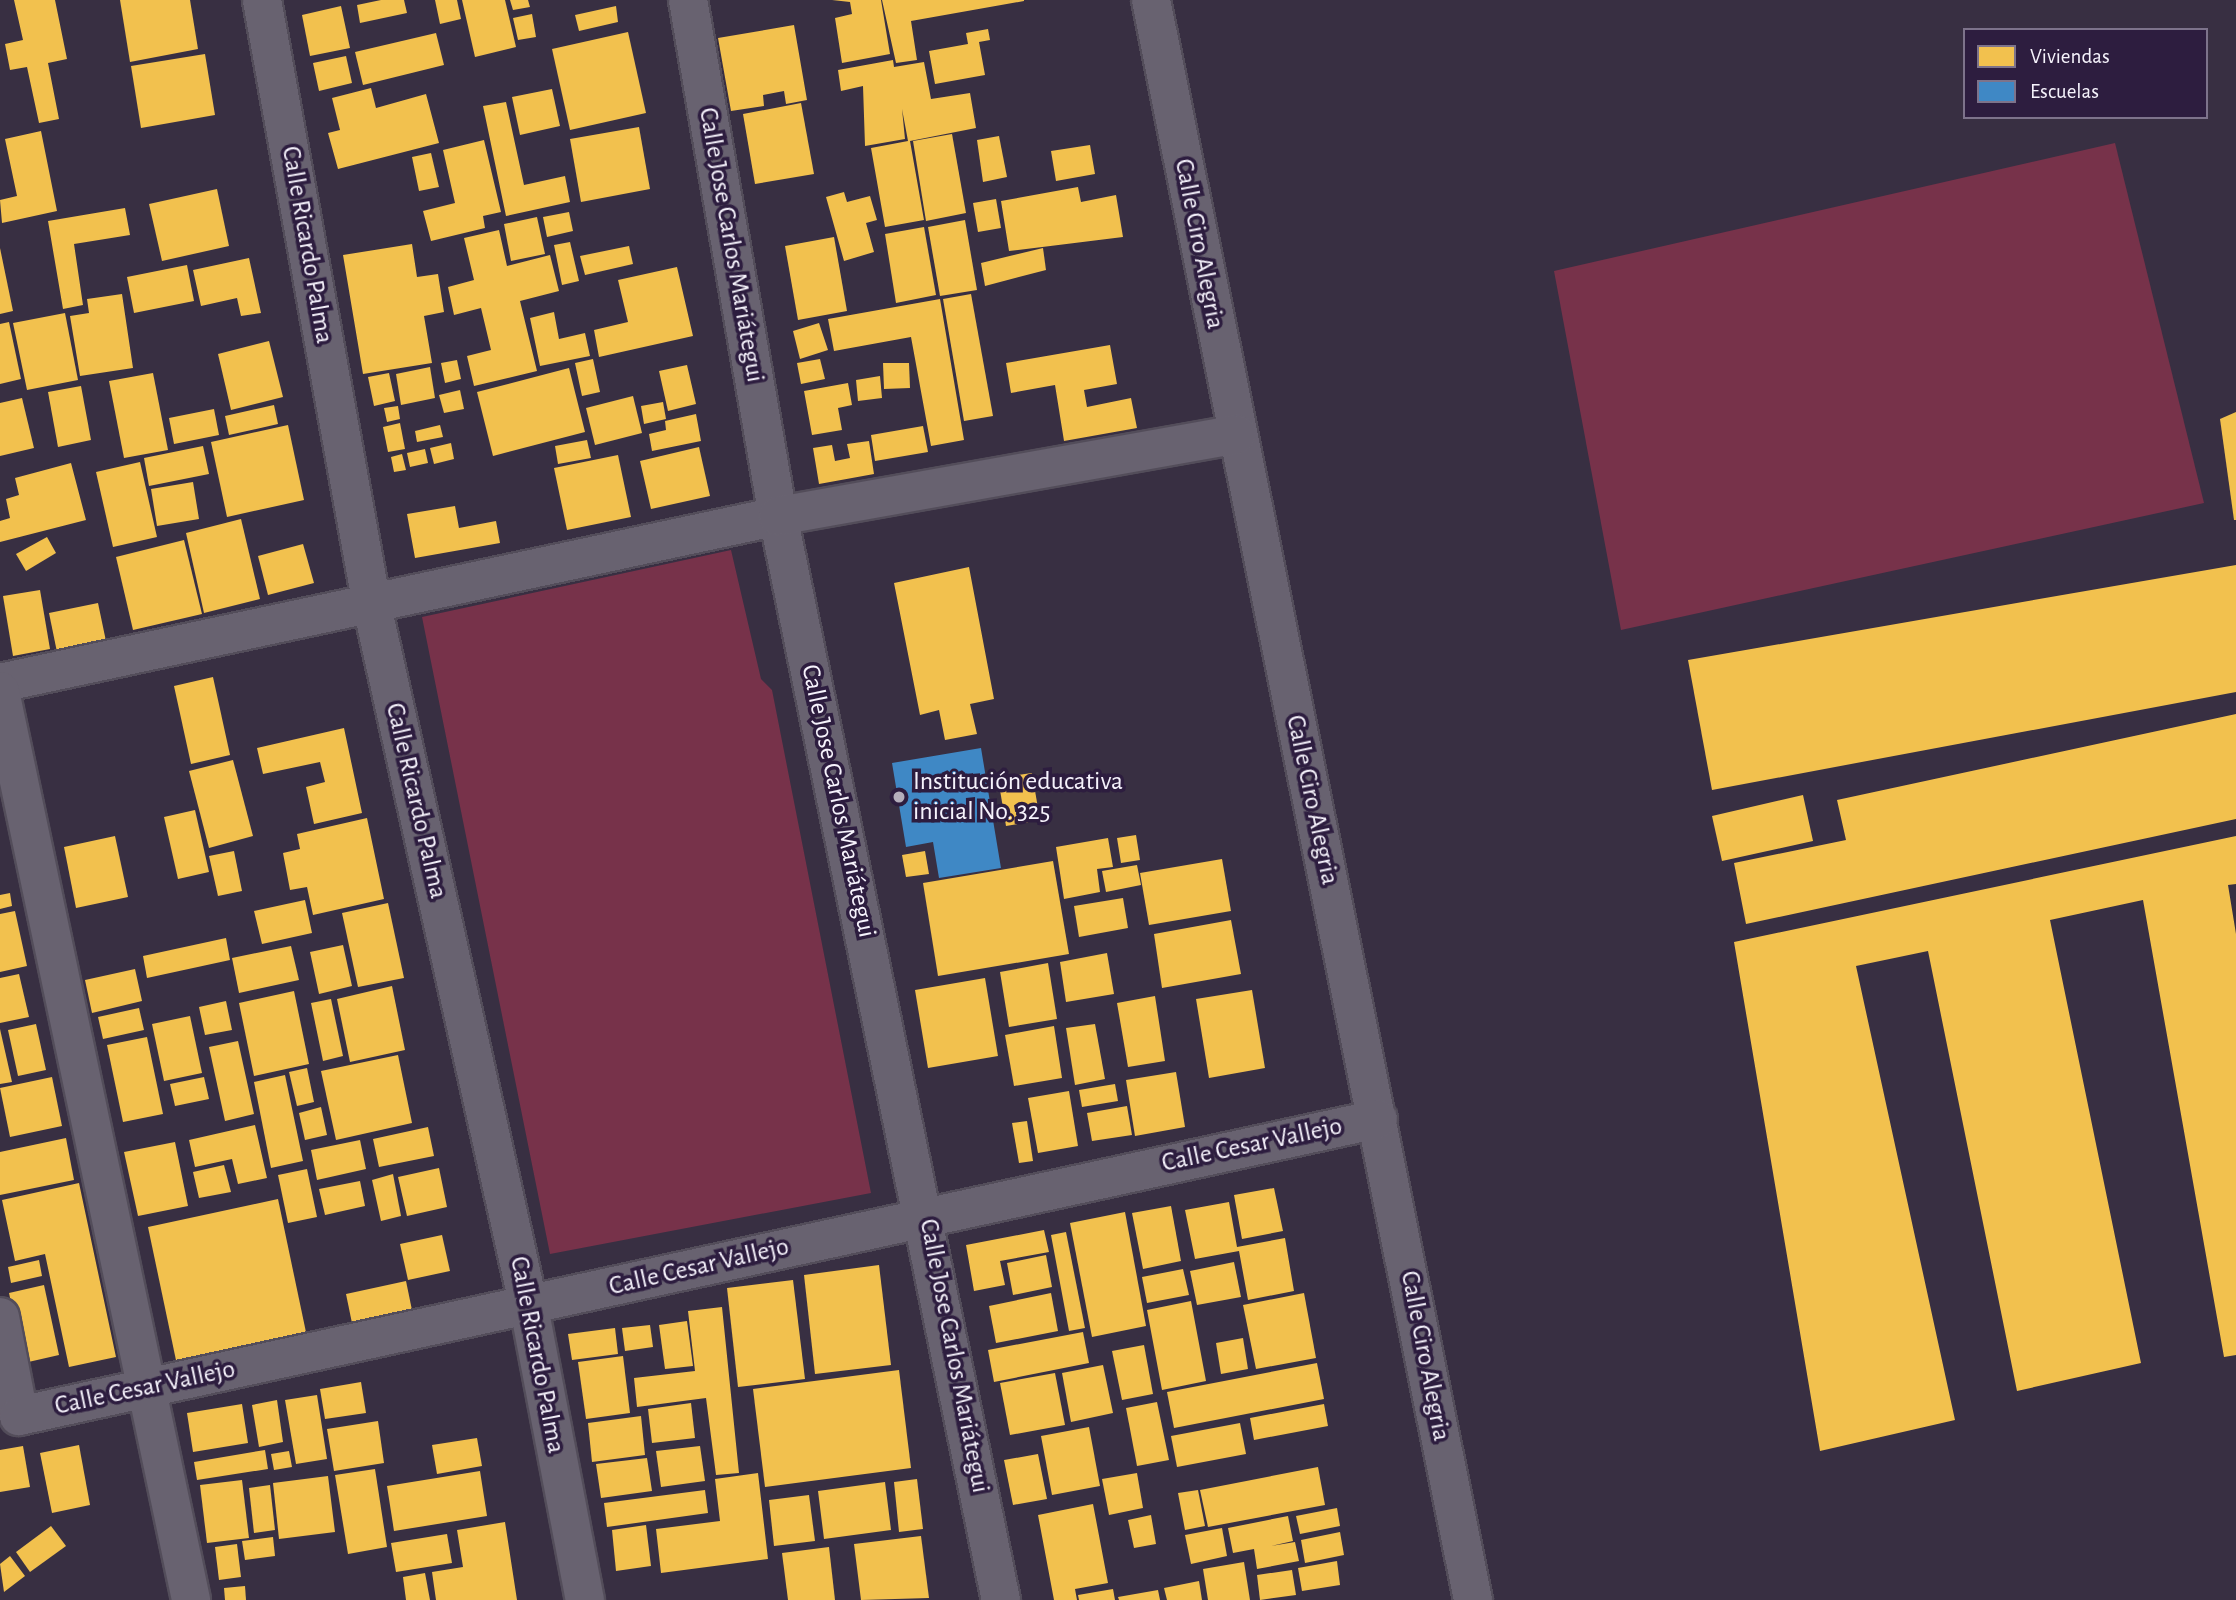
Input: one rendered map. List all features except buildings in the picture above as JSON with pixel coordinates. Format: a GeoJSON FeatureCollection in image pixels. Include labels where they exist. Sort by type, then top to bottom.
{"type":"FeatureCollection","features":[{"type":"Feature","properties":{"kind":"street","name":"Calle Ricardo Palma"},"geometry":{"type":"LineString","coordinates":[[262,0],[372,606],[529,1307],[585,1600]]}},
{"type":"Feature","properties":{"kind":"street","name":"Calle Jose Carlos Mariátegui"},"geometry":{"type":"LineString","coordinates":[[688,0],[778,516],[926,1213],[1002,1600]]}},
{"type":"Feature","properties":{"kind":"street","name":"Calle Ciro Alegria"},"geometry":{"type":"LineString","coordinates":[[1151,0],[1473,1600]]}},
{"type":"Feature","properties":{"kind":"street"},"geometry":{"type":"LineString","coordinates":[[0,683],[372,606],[778,516],[1237,434]]}},
{"type":"Feature","properties":{"kind":"street"},"geometry":{"type":"LineString","coordinates":[[0,691],[148,1385],[191,1600]]}},
{"type":"Feature","properties":{"kind":"street","name":"Calle Cesar Vallejo"},"geometry":{"type":"LineString","coordinates":[[0,1317],[19,1416],[148,1385],[529,1307],[926,1213],[1378,1119]]}},
{"type":"Feature","properties":{"kind":"shaded area"},"geometry":{"type":"Polygon","coordinates":[[[2115,143],[2204,503],[1621,630],[1554,271],[2115,143]]]}},
{"type":"Feature","properties":{"kind":"shaded area"},"geometry":{"type":"Polygon","coordinates":[[[731,550],[761,679],[772,690],[871,1193],[550,1254],[422,617],[731,550]]]}},
{"type":"Feature","properties":{"kind":"place","name":"Institución educativa inicial No. 325"},"geometry":{"type":"Point","coordinates":[899,797]}}]}
